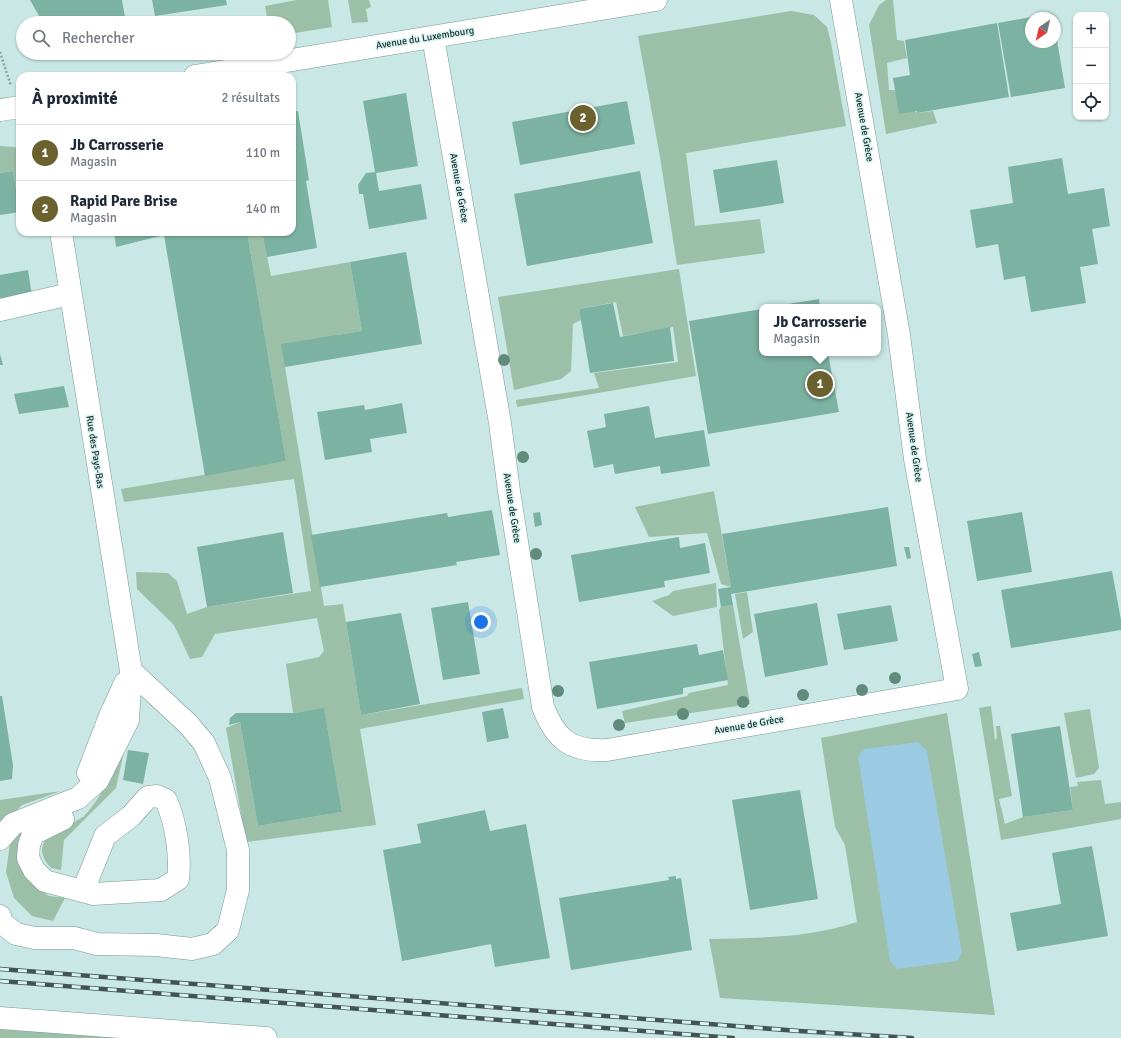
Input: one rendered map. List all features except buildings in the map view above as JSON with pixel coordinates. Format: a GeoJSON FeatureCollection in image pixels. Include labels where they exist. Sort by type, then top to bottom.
{"type":"FeatureCollection","features":[{"type":"Feature","properties":{"kind":"street","name":"Avenue du Luxembourg"},"geometry":{"type":"LineString","coordinates":[[296,59],[656,0]]}},
{"type":"Feature","properties":{"kind":"street","name":"Avenue de Grèce"},"geometry":{"type":"LineString","coordinates":[[433,37],[500,423],[509,491],[543,707],[557,733],[568,743],[577,748],[590,751],[607,750],[957,689],[915,459],[899,335],[841,0]]}},
{"type":"Feature","properties":{"kind":"street","name":"Avenue du Luxembourg"},"geometry":{"type":"LineString","coordinates":[[219,72],[293,60]]}},
{"type":"Feature","properties":{"kind":"street","name":"Rue des Pays-Bas"},"geometry":{"type":"LineString","coordinates":[[61,236],[131,671]]}},
{"type":"Feature","properties":{"kind":"street"},"geometry":{"type":"LineString","coordinates":[[0,310],[70,294]]}},
{"type":"Feature","properties":{"kind":"street"},"geometry":{"type":"LineString","coordinates":[[0,916],[2,923],[16,934],[35,938],[74,938],[97,944],[156,945],[192,949],[213,944],[228,930],[238,890],[238,850],[220,778],[204,743],[188,724],[131,671],[110,716],[78,798],[62,821],[33,834],[29,845],[28,858],[34,870],[45,881],[93,894],[162,890],[178,879],[180,862],[172,812],[166,800],[157,796],[148,797],[131,816],[105,836],[83,891]]}},
{"type":"Feature","properties":{"kind":"street"},"geometry":{"type":"LineString","coordinates":[[0,839],[13,824],[78,798]]}},
{"type":"Feature","properties":{"kind":"street"},"geometry":{"type":"LineString","coordinates":[[0,1018],[266,1038]]}},
{"type":"Feature","properties":{"kind":"path"},"geometry":{"type":"LineString","coordinates":[[0,52],[12,108]]}},
{"type":"Feature","properties":{"kind":"green space"},"geometry":{"type":"Polygon","coordinates":[[[297,0],[328,0],[332,27],[296,33],[296,16],[267,16],[265,6],[297,0]]]}},
{"type":"Feature","properties":{"kind":"green space"},"geometry":{"type":"Polygon","coordinates":[[[348,0],[369,0],[371,7],[366,9],[368,22],[352,23],[348,0]]]}},
{"type":"Feature","properties":{"kind":"green space"},"geometry":{"type":"Polygon","coordinates":[[[886,0],[893,0],[897,40],[904,41],[907,58],[887,63],[889,90],[895,90],[917,113],[933,111],[937,123],[886,134],[869,25],[879,5],[886,0]]]}},
{"type":"Feature","properties":{"kind":"green space"},"geometry":{"type":"Polygon","coordinates":[[[791,11],[814,15],[827,27],[846,126],[686,153],[695,226],[760,219],[765,253],[677,265],[660,157],[638,36],[791,11]]]}},
{"type":"Feature","properties":{"kind":"green space"},"geometry":{"type":"Polygon","coordinates":[[[0,146],[15,147],[16,189],[13,171],[0,173],[0,146]]]}},
{"type":"Feature","properties":{"kind":"green space"},"geometry":{"type":"Polygon","coordinates":[[[248,236],[263,236],[271,276],[350,262],[362,331],[338,335],[285,367],[324,606],[343,604],[361,715],[522,688],[524,699],[360,729],[376,825],[246,842],[226,728],[240,722],[258,826],[342,812],[324,709],[293,713],[286,664],[319,657],[324,651],[317,618],[215,634],[202,657],[190,659],[174,625],[137,589],[136,572],[168,573],[177,581],[187,614],[207,607],[311,591],[294,479],[124,502],[121,489],[286,461],[248,236]]]}},
{"type":"Feature","properties":{"kind":"green space"},"geometry":{"type":"Polygon","coordinates":[[[679,269],[696,376],[517,407],[516,400],[599,388],[594,373],[678,362],[673,327],[623,336],[616,302],[579,309],[581,320],[573,324],[571,371],[561,379],[514,390],[498,297],[679,269]]]}},
{"type":"Feature","properties":{"kind":"green space"},"geometry":{"type":"Polygon","coordinates":[[[714,491],[731,587],[721,584],[707,533],[649,537],[635,507],[714,491]]]}},
{"type":"Feature","properties":{"kind":"green space"},"geometry":{"type":"Polygon","coordinates":[[[716,583],[717,607],[673,616],[652,601],[669,595],[673,591],[716,583]]]}},
{"type":"Feature","properties":{"kind":"green space"},"geometry":{"type":"Polygon","coordinates":[[[747,592],[753,632],[743,639],[735,594],[747,592]]]}},
{"type":"Feature","properties":{"kind":"green space"},"geometry":{"type":"Polygon","coordinates":[[[733,605],[750,704],[625,723],[622,711],[687,696],[689,693],[728,685],[719,610],[721,607],[733,605]]]}},
{"type":"Feature","properties":{"kind":"green space"},"geometry":{"type":"Polygon","coordinates":[[[991,706],[995,740],[997,738],[996,726],[1000,726],[1012,796],[999,799],[1005,824],[1023,817],[1073,810],[1070,787],[1078,786],[1077,782],[1101,780],[1105,804],[1121,802],[1121,819],[1001,840],[979,708],[991,706]]]}},
{"type":"Feature","properties":{"kind":"green space"},"geometry":{"type":"Polygon","coordinates":[[[1090,709],[1099,768],[1094,774],[1076,778],[1064,713],[1090,709]]]}},
{"type":"Feature","properties":{"kind":"green space"},"geometry":{"type":"Polygon","coordinates":[[[947,713],[995,1015],[720,998],[709,939],[802,934],[857,922],[845,845],[835,827],[821,738],[947,713]]]}},
{"type":"Feature","properties":{"kind":"green space"},"geometry":{"type":"Polygon","coordinates":[[[125,747],[116,788],[64,840],[61,870],[51,868],[42,853],[46,839],[84,816],[102,792],[125,747]]]}},
{"type":"Feature","properties":{"kind":"green space"},"geometry":{"type":"Polygon","coordinates":[[[61,791],[22,805],[0,827],[0,800],[61,791]]]}},
{"type":"Feature","properties":{"kind":"green space"},"geometry":{"type":"Polygon","coordinates":[[[20,830],[23,836],[23,871],[33,885],[49,896],[65,898],[53,921],[32,916],[14,898],[6,872],[10,844],[20,830]]]}},
{"type":"Feature","properties":{"kind":"green space"},"geometry":{"type":"Polygon","coordinates":[[[0,1024],[207,1038],[0,1038],[0,1024]]]}},
{"type":"Feature","properties":{"kind":"water"},"geometry":{"type":"Polygon","coordinates":[[[918,742],[927,751],[962,953],[957,961],[897,969],[890,961],[858,756],[864,749],[918,742]]]}},
{"type":"Feature","properties":{"kind":"railway"},"geometry":{"type":"LineString","coordinates":[[0,969],[799,1031],[912,1038]]}},
{"type":"Feature","properties":{"kind":"railway"},"geometry":{"type":"LineString","coordinates":[[0,981],[733,1038]]}},
{"type":"Feature","properties":{"kind":"place","name":"Rapid Pare Brise"},"geometry":{"type":"Point","coordinates":[583,118]}},
{"type":"Feature","properties":{"kind":"place","name":"Jb Carrosserie"},"geometry":{"type":"Point","coordinates":[820,384]}}]}
